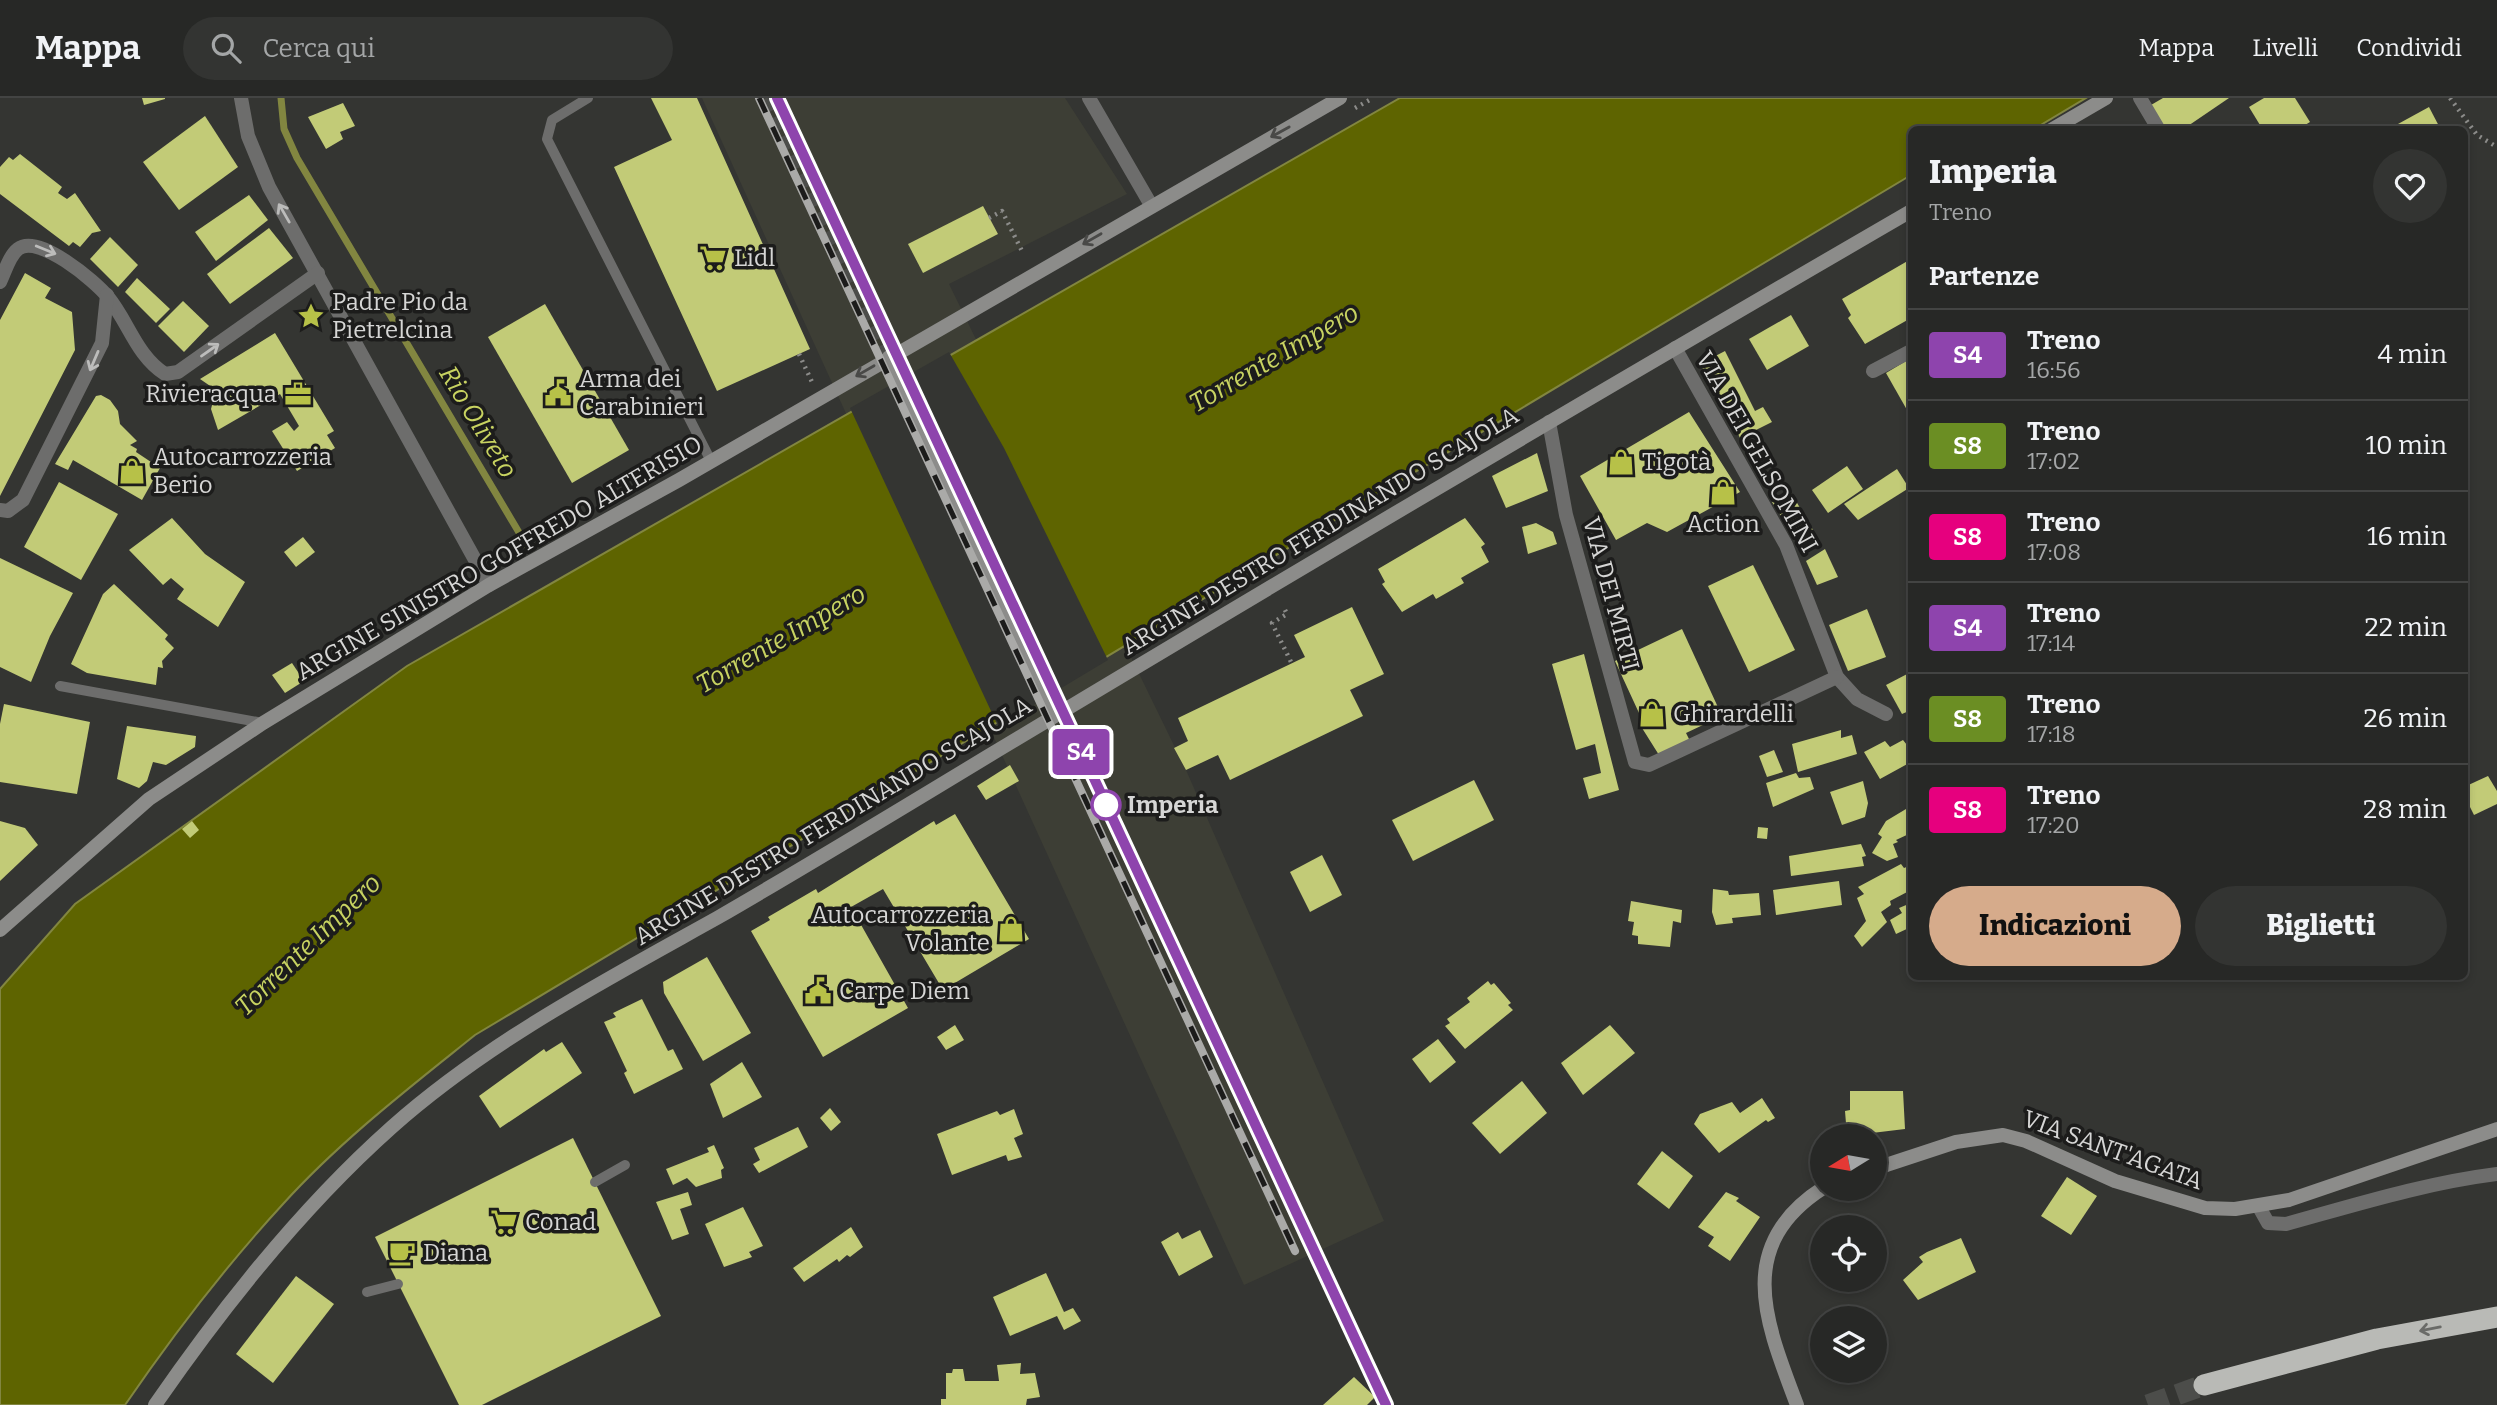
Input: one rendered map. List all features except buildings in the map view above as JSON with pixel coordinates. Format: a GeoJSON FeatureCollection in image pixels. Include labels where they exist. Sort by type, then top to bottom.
{"type":"FeatureCollection","features":[{"type":"Feature","properties":{"kind":"highway"},"geometry":{"type":"LineString","coordinates":[[2204,1385],[2377,1339],[2497,1317]]}},
{"type":"Feature","properties":{"kind":"main road","name":"ARGINE SINISTRO GOFFREDO ALTERISIO"},"geometry":{"type":"LineString","coordinates":[[0,930],[149,799],[263,723],[489,585],[711,461],[1340,98]]}},
{"type":"Feature","properties":{"kind":"main road"},"geometry":{"type":"LineString","coordinates":[[2058,126],[2106,98]]}},
{"type":"Feature","properties":{"kind":"main road","name":"ARGINE DESTRO FERDINANDO SCAJOLA"},"geometry":{"type":"LineString","coordinates":[[155,1405],[194,1349],[297,1221],[392,1128],[455,1077],[535,1021],[731,910],[1549,422],[1908,213]]}},
{"type":"Feature","properties":{"kind":"main road"},"geometry":{"type":"LineString","coordinates":[[889,358],[1056,715]]}},
{"type":"Feature","properties":{"kind":"main road","name":"VIA SANT'AGATA"},"geometry":{"type":"LineString","coordinates":[[1887,1165],[1956,1142],[2003,1135],[2115,1181],[2205,1208],[2259,1207],[2289,1200],[2497,1129]]}},
{"type":"Feature","properties":{"kind":"main road"},"geometry":{"type":"LineString","coordinates":[[1797,1405],[1767,1314],[1763,1277],[1768,1248],[1782,1223],[1800,1203],[1810,1196]]}},
{"type":"Feature","properties":{"kind":"street"},"geometry":{"type":"LineString","coordinates":[[241,98],[248,136],[269,187],[489,585]]}},
{"type":"Feature","properties":{"kind":"street"},"geometry":{"type":"LineString","coordinates":[[1089,98],[1151,205]]}},
{"type":"Feature","properties":{"kind":"street"},"geometry":{"type":"LineString","coordinates":[[2140,98],[2157,126]]}},
{"type":"Feature","properties":{"kind":"street"},"geometry":{"type":"LineString","coordinates":[[0,282],[17,250],[34,246],[60,256],[107,295],[145,359],[165,374],[178,372],[318,273]]}},
{"type":"Feature","properties":{"kind":"street"},"geometry":{"type":"LineString","coordinates":[[0,510],[8,511],[23,500],[89,374],[102,343],[107,295]]}},
{"type":"Feature","properties":{"kind":"street","name":"VIA DEI GELSOMINI"},"geometry":{"type":"LineString","coordinates":[[1675,348],[1786,545],[1837,677],[1857,699],[1886,714]]}},
{"type":"Feature","properties":{"kind":"street"},"geometry":{"type":"LineString","coordinates":[[1873,371],[1908,353]]}},
{"type":"Feature","properties":{"kind":"street","name":"VIA DEI MIRTI"},"geometry":{"type":"LineString","coordinates":[[1549,422],[1566,515],[1635,762],[1649,765],[1837,677]]}},
{"type":"Feature","properties":{"kind":"street"},"geometry":{"type":"LineString","coordinates":[[2259,1207],[2269,1223],[2286,1224],[2403,1192],[2497,1174]]}},
{"type":"Feature","properties":{"kind":"lane"},"geometry":{"type":"LineString","coordinates":[[588,98],[552,120],[547,139],[711,461]]}},
{"type":"Feature","properties":{"kind":"lane"},"geometry":{"type":"LineString","coordinates":[[60,686],[263,723]]}},
{"type":"Feature","properties":{"kind":"lane"},"geometry":{"type":"LineString","coordinates":[[595,1182],[625,1166]]}},
{"type":"Feature","properties":{"kind":"lane"},"geometry":{"type":"LineString","coordinates":[[367,1292],[398,1284]]}},
{"type":"Feature","properties":{"kind":"path"},"geometry":{"type":"LineString","coordinates":[[2449,98],[2477,135],[2497,146]]}},
{"type":"Feature","properties":{"kind":"path"},"geometry":{"type":"LineString","coordinates":[[989,218],[1002,211],[1022,251]]}},
{"type":"Feature","properties":{"kind":"path"},"geometry":{"type":"LineString","coordinates":[[799,354],[824,395]]}},
{"type":"Feature","properties":{"kind":"path"},"geometry":{"type":"LineString","coordinates":[[1285,610],[1287,614],[1272,623],[1292,664]]}},
{"type":"Feature","properties":{"kind":"shaded area","name":"Imperia"},"geometry":{"type":"Polygon","coordinates":[[[702,98],[1065,98],[1127,194],[949,284],[1186,770],[1384,1221],[1244,1285],[702,98]]]}},
{"type":"Feature","properties":{"kind":"water","name":"Torrente Impero"},"geometry":{"type":"Polygon","coordinates":[[[1400,98],[2086,98],[2039,126],[1908,126],[1908,177],[475,1035],[376,1116],[305,1181],[220,1277],[125,1405],[0,1405],[0,989],[75,904],[407,666],[1400,98]]]}},
{"type":"Feature","properties":{"kind":"pier"},"geometry":{"type":"Polygon","coordinates":[[[949,352],[1004,448],[1108,660],[998,726],[850,408],[949,352]]]}},
{"type":"Feature","properties":{"kind":"waterway","name":"Rio Oliveto"},"geometry":{"type":"LineString","coordinates":[[281,98],[284,129],[297,158],[527,546]]}},
{"type":"Feature","properties":{"kind":"tunnel"},"geometry":{"type":"LineString","coordinates":[[766,98],[889,357]]}},
{"type":"Feature","properties":{"kind":"tunnel"},"geometry":{"type":"LineString","coordinates":[[2148,1405],[2204,1385]]}},
{"type":"Feature","properties":{"kind":"railway"},"geometry":{"type":"LineString","coordinates":[[759,98],[1295,1251]]}},
{"type":"Feature","properties":{"kind":"railway"},"geometry":{"type":"LineString","coordinates":[[776,98],[1311,1245]]}},
{"type":"Feature","properties":{"kind":"train","name":"S4"},"geometry":{"type":"LineString","coordinates":[[777,98],[1386,1405]]}},
{"type":"Feature","properties":{"kind":"place","name":"Lidl"},"geometry":{"type":"Point","coordinates":[713,258]}},
{"type":"Feature","properties":{"kind":"place","name":"Padre Pio da Pietrelcina"},"geometry":{"type":"Point","coordinates":[311,316]}},
{"type":"Feature","properties":{"kind":"place","name":"Arma dei Carabinieri"},"geometry":{"type":"Point","coordinates":[558,393]}},
{"type":"Feature","properties":{"kind":"place","name":"Rivieracqua"},"geometry":{"type":"Point","coordinates":[298,394]}},
{"type":"Feature","properties":{"kind":"place","name":"Tigotà"},"geometry":{"type":"Point","coordinates":[1621,462]}},
{"type":"Feature","properties":{"kind":"place","name":"Autocarrozzeria Berio"},"geometry":{"type":"Point","coordinates":[132,471]}},
{"type":"Feature","properties":{"kind":"place","name":"Action"},"geometry":{"type":"Point","coordinates":[1723,492]}},
{"type":"Feature","properties":{"kind":"place","name":"Ghirardelli"},"geometry":{"type":"Point","coordinates":[1652,714]}},
{"type":"Feature","properties":{"kind":"place","name":"Imperia"},"geometry":{"type":"Point","coordinates":[1106,805]}},
{"type":"Feature","properties":{"kind":"place","name":"Autocarrozzeria Volante"},"geometry":{"type":"Point","coordinates":[1011,929]}},
{"type":"Feature","properties":{"kind":"place","name":"Carpe Diem"},"geometry":{"type":"Point","coordinates":[818,991]}},
{"type":"Feature","properties":{"kind":"place","name":"Conad"},"geometry":{"type":"Point","coordinates":[504,1222]}},
{"type":"Feature","properties":{"kind":"place","name":"Diana"},"geometry":{"type":"Point","coordinates":[402,1253]}}]}
